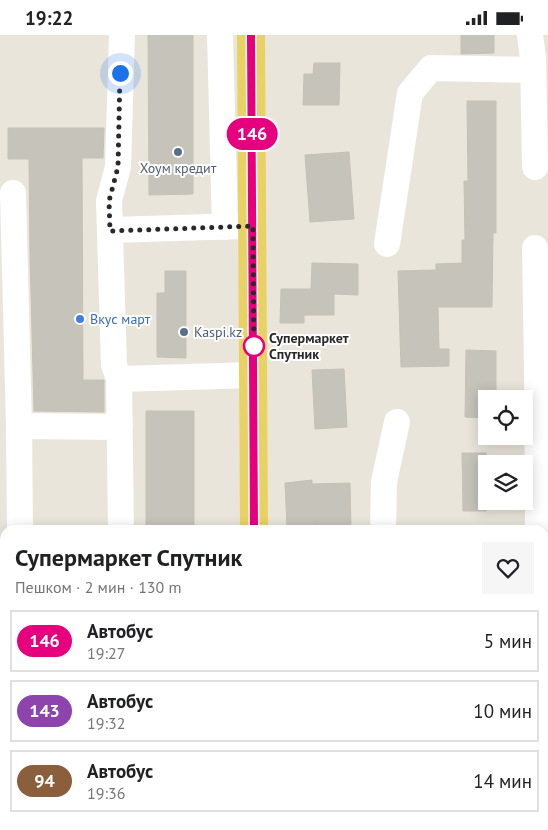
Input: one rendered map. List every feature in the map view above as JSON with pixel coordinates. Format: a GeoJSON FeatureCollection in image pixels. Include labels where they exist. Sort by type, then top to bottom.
{"type":"FeatureCollection","features":[{"type":"Feature","properties":{"kind":"main road"},"geometry":{"type":"LineString","coordinates":[[251,35],[254,525]]}},
{"type":"Feature","properties":{"kind":"street"},"geometry":{"type":"LineString","coordinates":[[121,525],[119,379],[114,365],[109,201],[118,167],[122,35]]}},
{"type":"Feature","properties":{"kind":"street"},"geometry":{"type":"LineString","coordinates":[[220,35],[225,227]]}},
{"type":"Feature","properties":{"kind":"street"},"geometry":{"type":"LineString","coordinates":[[387,244],[410,93],[431,68],[536,55],[535,167]]}},
{"type":"Feature","properties":{"kind":"street"},"geometry":{"type":"LineString","coordinates":[[12,193],[20,525]]}},
{"type":"Feature","properties":{"kind":"street"},"geometry":{"type":"LineString","coordinates":[[110,231],[253,226]]}},
{"type":"Feature","properties":{"kind":"street"},"geometry":{"type":"LineString","coordinates":[[535,248],[541,525]]}},
{"type":"Feature","properties":{"kind":"street"},"geometry":{"type":"LineString","coordinates":[[119,379],[254,375]]}},
{"type":"Feature","properties":{"kind":"street"},"geometry":{"type":"LineString","coordinates":[[383,525],[384,482],[397,422]]}},
{"type":"Feature","properties":{"kind":"street"},"geometry":{"type":"LineString","coordinates":[[19,426],[120,427]]}},
{"type":"Feature","properties":{"kind":"building"},"geometry":{"type":"Polygon","coordinates":[[[148,35],[193,35],[193,194],[149,195],[148,35]]]}},
{"type":"Feature","properties":{"kind":"building"},"geometry":{"type":"Polygon","coordinates":[[[461,35],[494,35],[494,53],[461,54],[461,35]]]}},
{"type":"Feature","properties":{"kind":"building"},"geometry":{"type":"Polygon","coordinates":[[[314,63],[340,63],[339,105],[303,105],[304,74],[313,74],[314,63]]]}},
{"type":"Feature","properties":{"kind":"building"},"geometry":{"type":"Polygon","coordinates":[[[467,101],[496,101],[496,233],[493,233],[492,307],[438,307],[439,349],[449,349],[449,366],[401,367],[398,271],[436,270],[436,264],[462,263],[462,240],[465,240],[464,181],[468,181],[467,101]]]}},
{"type":"Feature","properties":{"kind":"building"},"geometry":{"type":"Polygon","coordinates":[[[8,128],[104,128],[103,158],[82,158],[83,380],[104,380],[104,412],[34,411],[29,159],[8,159],[8,128]]]}},
{"type":"Feature","properties":{"kind":"building"},"geometry":{"type":"Polygon","coordinates":[[[349,152],[354,219],[310,222],[305,155],[349,152]]]}},
{"type":"Feature","properties":{"kind":"building"},"geometry":{"type":"Polygon","coordinates":[[[312,263],[358,264],[358,295],[334,294],[334,315],[304,315],[304,323],[280,323],[281,289],[311,289],[312,263]]]}},
{"type":"Feature","properties":{"kind":"building"},"geometry":{"type":"Polygon","coordinates":[[[165,271],[186,271],[186,358],[157,357],[157,293],[165,293],[165,271]]]}},
{"type":"Feature","properties":{"kind":"building"},"geometry":{"type":"Polygon","coordinates":[[[466,350],[496,351],[496,390],[478,390],[478,418],[465,417],[466,350]]]}},
{"type":"Feature","properties":{"kind":"building"},"geometry":{"type":"Polygon","coordinates":[[[344,369],[347,427],[315,429],[312,370],[344,369]]]}},
{"type":"Feature","properties":{"kind":"building"},"geometry":{"type":"Polygon","coordinates":[[[146,411],[194,411],[194,525],[146,525],[146,411]]]}},
{"type":"Feature","properties":{"kind":"building"},"geometry":{"type":"Polygon","coordinates":[[[462,453],[486,453],[486,455],[478,455],[478,510],[486,511],[463,511],[462,453]]]}},
{"type":"Feature","properties":{"kind":"building"},"geometry":{"type":"Polygon","coordinates":[[[312,480],[312,484],[350,483],[351,525],[287,525],[285,483],[312,480]]]}},
{"type":"Feature","properties":{"kind":"bus line","name":"146"},"geometry":{"type":"LineString","coordinates":[[251,35],[254,525]]}},
{"type":"Feature","properties":{"kind":"place","name":"Хоум кредит"},"geometry":{"type":"Point","coordinates":[178,152]}},
{"type":"Feature","properties":{"kind":"place","name":"Вкус март"},"geometry":{"type":"Point","coordinates":[80,319]}},
{"type":"Feature","properties":{"kind":"place","name":"Kaspi.kz"},"geometry":{"type":"Point","coordinates":[184,332]}},
{"type":"Feature","properties":{"kind":"place","name":"Супермаркет Спутник"},"geometry":{"type":"Point","coordinates":[254,346]}},
{"type":"Feature","properties":{"kind":"route"},"geometry":{"type":"LineString","coordinates":[[120,73],[118,167],[109,201],[110,231],[253,226],[254,346]]}}]}
